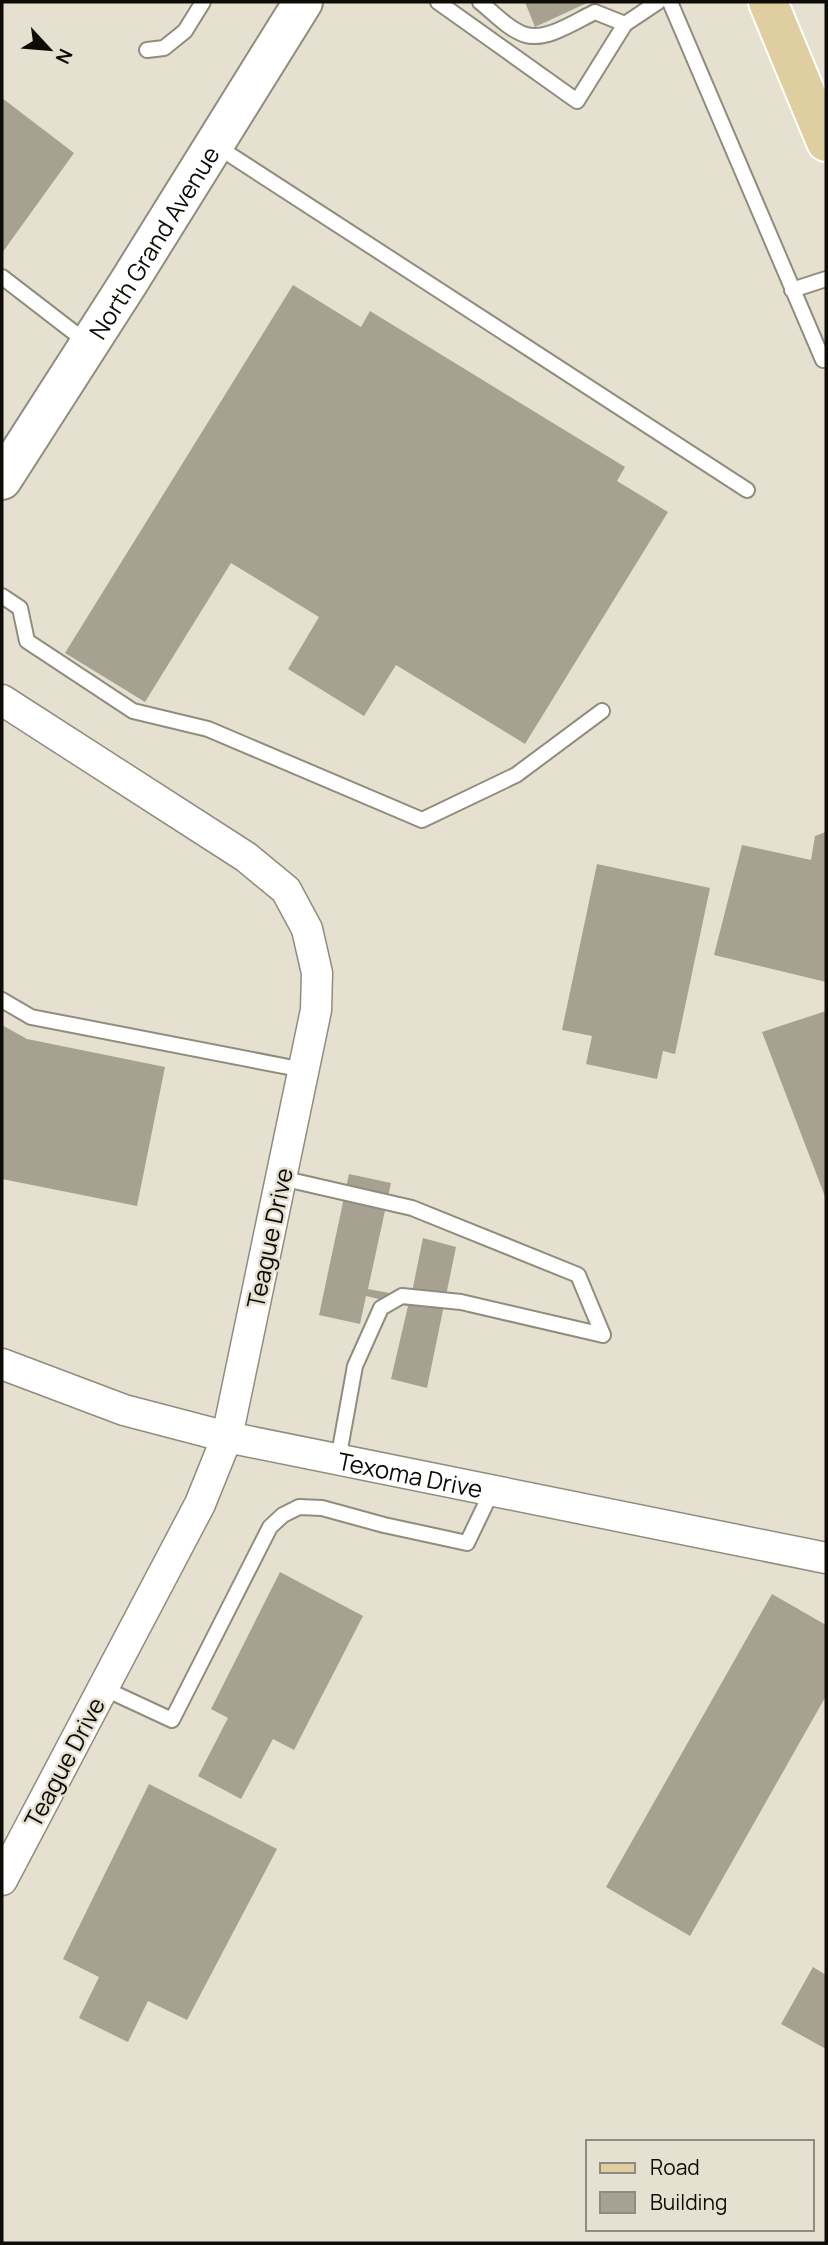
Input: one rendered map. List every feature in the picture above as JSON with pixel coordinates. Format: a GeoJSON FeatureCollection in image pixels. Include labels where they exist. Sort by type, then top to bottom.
{"type":"FeatureCollection","features":[{"type":"Feature","properties":{"kind":"main road","name":"North Grand Avenue"},"geometry":{"type":"LineString","coordinates":[[2,480],[303,2]]}},
{"type":"Feature","properties":{"kind":"main road"},"geometry":{"type":"LineString","coordinates":[[768,2],[826,142]]}},
{"type":"Feature","properties":{"kind":"street","name":"Teague Drive"},"geometry":{"type":"LineString","coordinates":[[2,700],[246,857],[286,891],[307,929],[317,973],[316,1010],[228,1437],[200,1504],[2,1880]]}},
{"type":"Feature","properties":{"kind":"street","name":"Texoma Drive"},"geometry":{"type":"LineString","coordinates":[[2,1364],[124,1410],[228,1437],[826,1558]]}},
{"type":"Feature","properties":{"kind":"lane"},"geometry":{"type":"LineString","coordinates":[[147,50],[164,48],[185,31],[202,2]]}},
{"type":"Feature","properties":{"kind":"lane"},"geometry":{"type":"LineString","coordinates":[[438,2],[576,101],[625,24],[658,2]]}},
{"type":"Feature","properties":{"kind":"lane"},"geometry":{"type":"LineString","coordinates":[[480,2],[527,36],[546,34],[595,12],[625,24]]}},
{"type":"Feature","properties":{"kind":"lane"},"geometry":{"type":"LineString","coordinates":[[670,2],[823,360]]}},
{"type":"Feature","properties":{"kind":"lane"},"geometry":{"type":"LineString","coordinates":[[214,144],[747,490]]}},
{"type":"Feature","properties":{"kind":"lane"},"geometry":{"type":"LineString","coordinates":[[2,277],[89,344]]}},
{"type":"Feature","properties":{"kind":"lane"},"geometry":{"type":"LineString","coordinates":[[792,290],[826,279]]}},
{"type":"Feature","properties":{"kind":"lane"},"geometry":{"type":"LineString","coordinates":[[2,596],[20,608],[27,640],[134,710],[208,729],[422,820],[516,775],[602,710]]}},
{"type":"Feature","properties":{"kind":"lane"},"geometry":{"type":"LineString","coordinates":[[2,1000],[31,1017],[304,1070]]}},
{"type":"Feature","properties":{"kind":"lane"},"geometry":{"type":"LineString","coordinates":[[281,1178],[412,1208],[578,1275],[603,1335],[461,1302],[402,1296],[381,1308],[355,1366],[338,1460]]}},
{"type":"Feature","properties":{"kind":"lane"},"geometry":{"type":"LineString","coordinates":[[103,1688],[172,1720],[270,1527],[283,1515],[299,1507],[322,1508],[467,1543],[492,1491]]}},
{"type":"Feature","properties":{"kind":"building"},"geometry":{"type":"Polygon","coordinates":[[[525,2],[589,2],[535,27],[525,2]]]}},
{"type":"Feature","properties":{"kind":"building"},"geometry":{"type":"Polygon","coordinates":[[[2,98],[74,153],[2,253],[2,98]]]}},
{"type":"Feature","properties":{"kind":"building"},"geometry":{"type":"Polygon","coordinates":[[[293,285],[361,327],[370,311],[625,467],[617,481],[668,512],[525,744],[396,665],[364,716],[288,669],[319,617],[231,563],[145,702],[65,653],[293,285]]]}},
{"type":"Feature","properties":{"kind":"building"},"geometry":{"type":"Polygon","coordinates":[[[826,832],[826,982],[714,955],[742,845],[811,860],[815,836],[826,832]]]}},
{"type":"Feature","properties":{"kind":"building"},"geometry":{"type":"Polygon","coordinates":[[[597,864],[710,888],[675,1054],[663,1051],[657,1079],[586,1064],[592,1036],[562,1030],[597,864]]]}},
{"type":"Feature","properties":{"kind":"building"},"geometry":{"type":"Polygon","coordinates":[[[826,1011],[826,1199],[762,1032],[826,1011]]]}},
{"type":"Feature","properties":{"kind":"building"},"geometry":{"type":"Polygon","coordinates":[[[2,1025],[27,1039],[165,1067],[137,1206],[2,1179],[2,1025]]]}},
{"type":"Feature","properties":{"kind":"building"},"geometry":{"type":"Polygon","coordinates":[[[349,1174],[391,1183],[368,1289],[411,1297],[423,1238],[456,1247],[427,1388],[391,1379],[408,1306],[366,1296],[360,1324],[319,1315],[349,1174]]]}},
{"type":"Feature","properties":{"kind":"building"},"geometry":{"type":"Polygon","coordinates":[[[280,1572],[363,1616],[294,1750],[273,1739],[241,1799],[198,1776],[228,1718],[211,1709],[280,1572]]]}},
{"type":"Feature","properties":{"kind":"building"},"geometry":{"type":"Polygon","coordinates":[[[772,1594],[826,1625],[826,1696],[690,1936],[606,1887],[772,1594]]]}},
{"type":"Feature","properties":{"kind":"building"},"geometry":{"type":"Polygon","coordinates":[[[149,1784],[277,1849],[187,2020],[148,2001],[128,2042],[79,2018],[99,1977],[63,1959],[149,1784]]]}},
{"type":"Feature","properties":{"kind":"building"},"geometry":{"type":"Polygon","coordinates":[[[813,1967],[826,1975],[826,2049],[781,2024],[813,1967]]]}}]}
